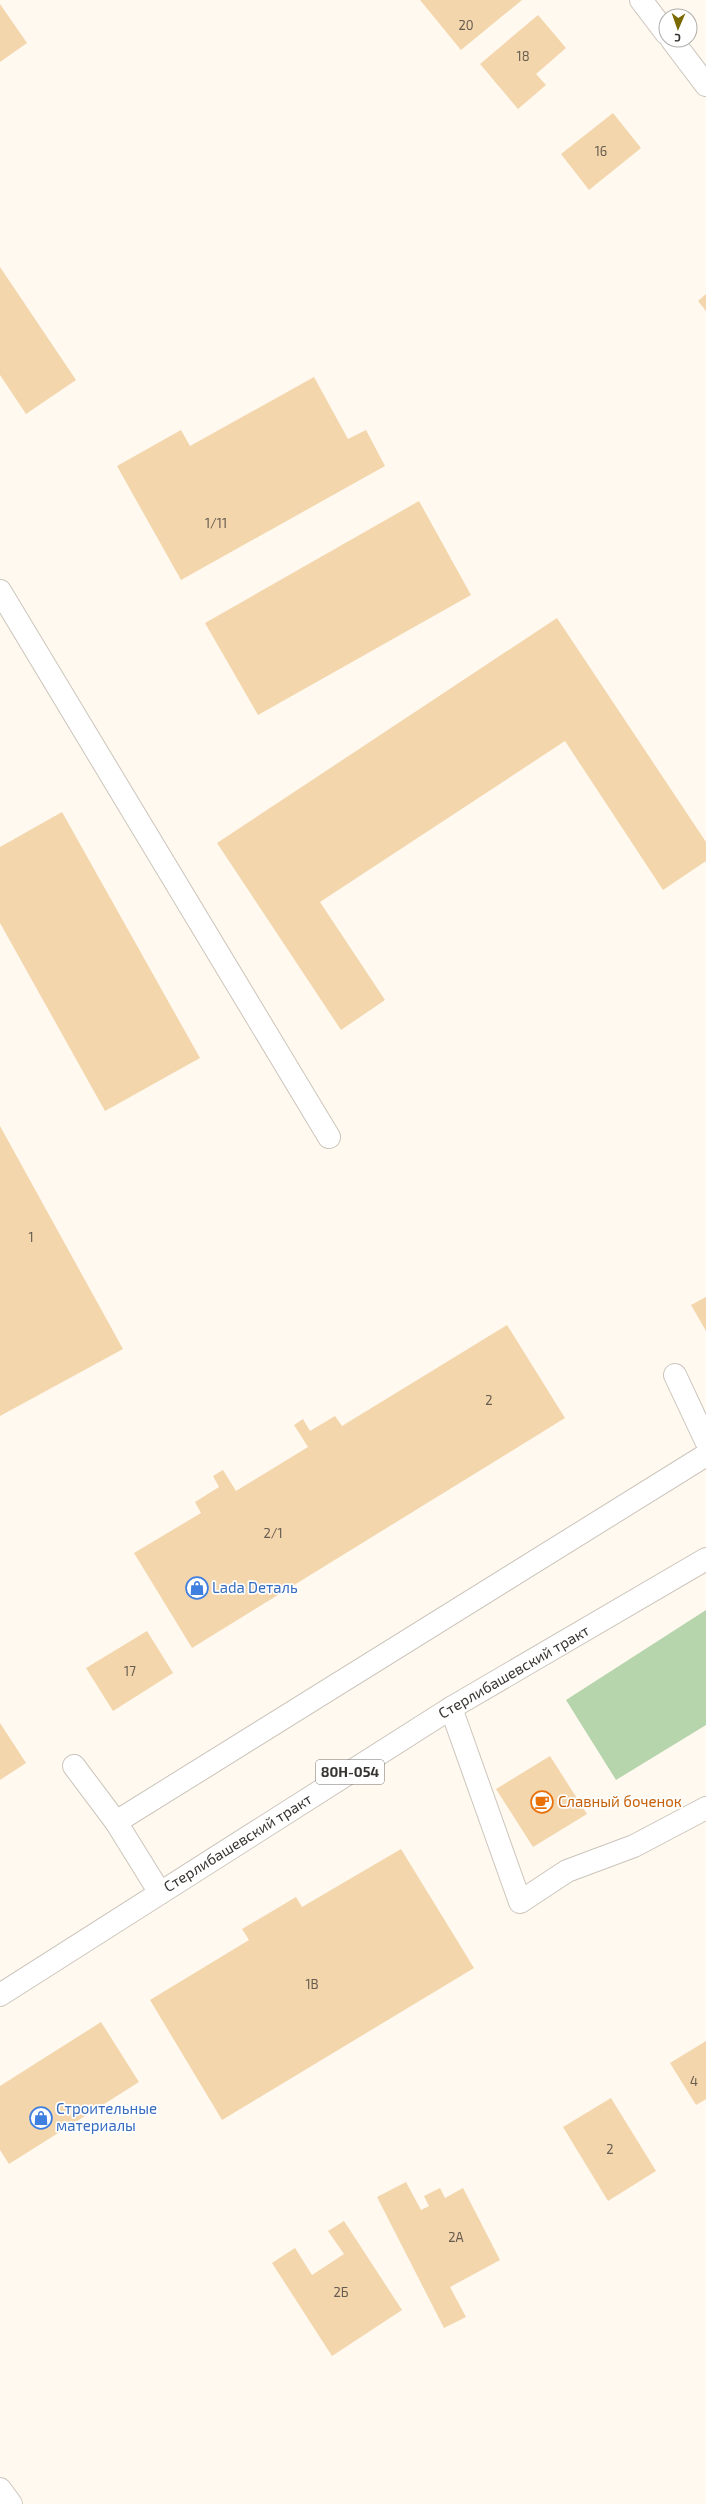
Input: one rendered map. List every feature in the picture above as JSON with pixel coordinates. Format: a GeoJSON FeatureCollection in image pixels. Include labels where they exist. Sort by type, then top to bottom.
{"type":"FeatureCollection","features":[{"type":"Feature","properties":{"kind":"main road"},"geometry":{"type":"LineString","coordinates":[[641,0],[658,22]]}},
{"type":"Feature","properties":{"kind":"main road"},"geometry":{"type":"LineString","coordinates":[[678,48],[706,85]]}},
{"type":"Feature","properties":{"kind":"main road"},"geometry":{"type":"LineString","coordinates":[[0,591],[329,1138]]}},
{"type":"Feature","properties":{"kind":"main road"},"geometry":{"type":"LineString","coordinates":[[675,1375],[706,1441]]}},
{"type":"Feature","properties":{"kind":"main road"},"geometry":{"type":"LineString","coordinates":[[116,1822],[706,1455]]}},
{"type":"Feature","properties":{"kind":"main road","name":"Стерлибашевский тракт"},"geometry":{"type":"LineString","coordinates":[[0,1995],[451,1708],[706,1559]]}},
{"type":"Feature","properties":{"kind":"main road"},"geometry":{"type":"LineString","coordinates":[[451,1708],[520,1902],[567,1871],[634,1846],[706,1808]]}},
{"type":"Feature","properties":{"kind":"main road"},"geometry":{"type":"LineString","coordinates":[[74,1766],[116,1822],[160,1893]]}},
{"type":"Feature","properties":{"kind":"main road"},"geometry":{"type":"LineString","coordinates":[[0,2489],[10,2504]]}},
{"type":"Feature","properties":{"kind":"green space"},"geometry":{"type":"Polygon","coordinates":[[[706,1610],[706,1725],[616,1780],[566,1700],[706,1610]]]}},
{"type":"Feature","properties":{"kind":"building"},"geometry":{"type":"Polygon","coordinates":[[[420,0],[522,0],[461,50],[420,0]]]}},
{"type":"Feature","properties":{"kind":"building"},"geometry":{"type":"Polygon","coordinates":[[[0,4],[27,43],[0,62],[0,4]]]}},
{"type":"Feature","properties":{"kind":"building"},"geometry":{"type":"Polygon","coordinates":[[[538,15],[566,48],[536,74],[546,85],[518,109],[480,64],[538,15]]]}},
{"type":"Feature","properties":{"kind":"building"},"geometry":{"type":"Polygon","coordinates":[[[613,113],[641,148],[589,190],[561,154],[613,113]]]}},
{"type":"Feature","properties":{"kind":"building"},"geometry":{"type":"Polygon","coordinates":[[[0,267],[76,380],[26,414],[0,375],[0,267]]]}},
{"type":"Feature","properties":{"kind":"building"},"geometry":{"type":"Polygon","coordinates":[[[706,294],[706,311],[698,301],[706,294]]]}},
{"type":"Feature","properties":{"kind":"building"},"geometry":{"type":"Polygon","coordinates":[[[314,377],[348,439],[366,430],[385,466],[181,580],[117,466],[181,430],[190,446],[314,377]]]}},
{"type":"Feature","properties":{"kind":"building"},"geometry":{"type":"Polygon","coordinates":[[[419,501],[471,595],[258,715],[205,623],[419,501]]]}},
{"type":"Feature","properties":{"kind":"building"},"geometry":{"type":"Polygon","coordinates":[[[557,618],[706,842],[706,861],[663,890],[565,741],[320,902],[385,1000],[341,1030],[217,843],[557,618]]]}},
{"type":"Feature","properties":{"kind":"building"},"geometry":{"type":"Polygon","coordinates":[[[62,812],[200,1058],[105,1111],[0,923],[0,847],[62,812]]]}},
{"type":"Feature","properties":{"kind":"building"},"geometry":{"type":"Polygon","coordinates":[[[0,1126],[123,1349],[0,1416],[0,1126]]]}},
{"type":"Feature","properties":{"kind":"building"},"geometry":{"type":"Polygon","coordinates":[[[706,1297],[706,1331],[691,1305],[706,1297]]]}},
{"type":"Feature","properties":{"kind":"building"},"geometry":{"type":"Polygon","coordinates":[[[507,1325],[565,1418],[192,1648],[134,1553],[201,1513],[195,1502],[219,1487],[213,1476],[223,1470],[236,1491],[308,1447],[294,1425],[303,1419],[310,1431],[335,1416],[342,1426],[507,1325]]]}},
{"type":"Feature","properties":{"kind":"building"},"geometry":{"type":"Polygon","coordinates":[[[147,1631],[173,1673],[113,1711],[86,1668],[147,1631]]]}},
{"type":"Feature","properties":{"kind":"building"},"geometry":{"type":"Polygon","coordinates":[[[0,1723],[26,1763],[0,1780],[0,1723]]]}},
{"type":"Feature","properties":{"kind":"building","name":"Славный боченок"},"geometry":{"type":"Polygon","coordinates":[[[550,1756],[587,1814],[533,1847],[496,1789],[550,1756]]]}},
{"type":"Feature","properties":{"kind":"building"},"geometry":{"type":"Polygon","coordinates":[[[401,1849],[474,1968],[222,2120],[150,2000],[249,1940],[242,1929],[296,1897],[302,1907],[401,1849]]]}},
{"type":"Feature","properties":{"kind":"building","name":"Строительные материалы"},"geometry":{"type":"Polygon","coordinates":[[[101,2022],[139,2082],[9,2164],[0,2150],[0,2086],[101,2022]]]}},
{"type":"Feature","properties":{"kind":"building"},"geometry":{"type":"Polygon","coordinates":[[[706,2041],[706,2099],[696,2105],[670,2063],[706,2041]]]}},
{"type":"Feature","properties":{"kind":"building"},"geometry":{"type":"Polygon","coordinates":[[[611,2098],[656,2171],[608,2201],[563,2127],[611,2098]]]}},
{"type":"Feature","properties":{"kind":"building"},"geometry":{"type":"Polygon","coordinates":[[[406,2182],[421,2210],[429,2206],[424,2196],[440,2188],[445,2198],[463,2188],[500,2260],[450,2287],[466,2317],[444,2328],[377,2197],[406,2182]]]}},
{"type":"Feature","properties":{"kind":"building"},"geometry":{"type":"Polygon","coordinates":[[[344,2221],[402,2310],[332,2356],[272,2263],[295,2248],[312,2275],[344,2254],[328,2231],[344,2221]]]}},
{"type":"Feature","properties":{"kind":"place","name":"Lada Dеталь"},"geometry":{"type":"Point","coordinates":[197,1588]}},
{"type":"Feature","properties":{"kind":"place","name":"Славный боченок"},"geometry":{"type":"Point","coordinates":[542,1802]}},
{"type":"Feature","properties":{"kind":"place","name":"Строительные материалы"},"geometry":{"type":"Point","coordinates":[41,2118]}}]}
